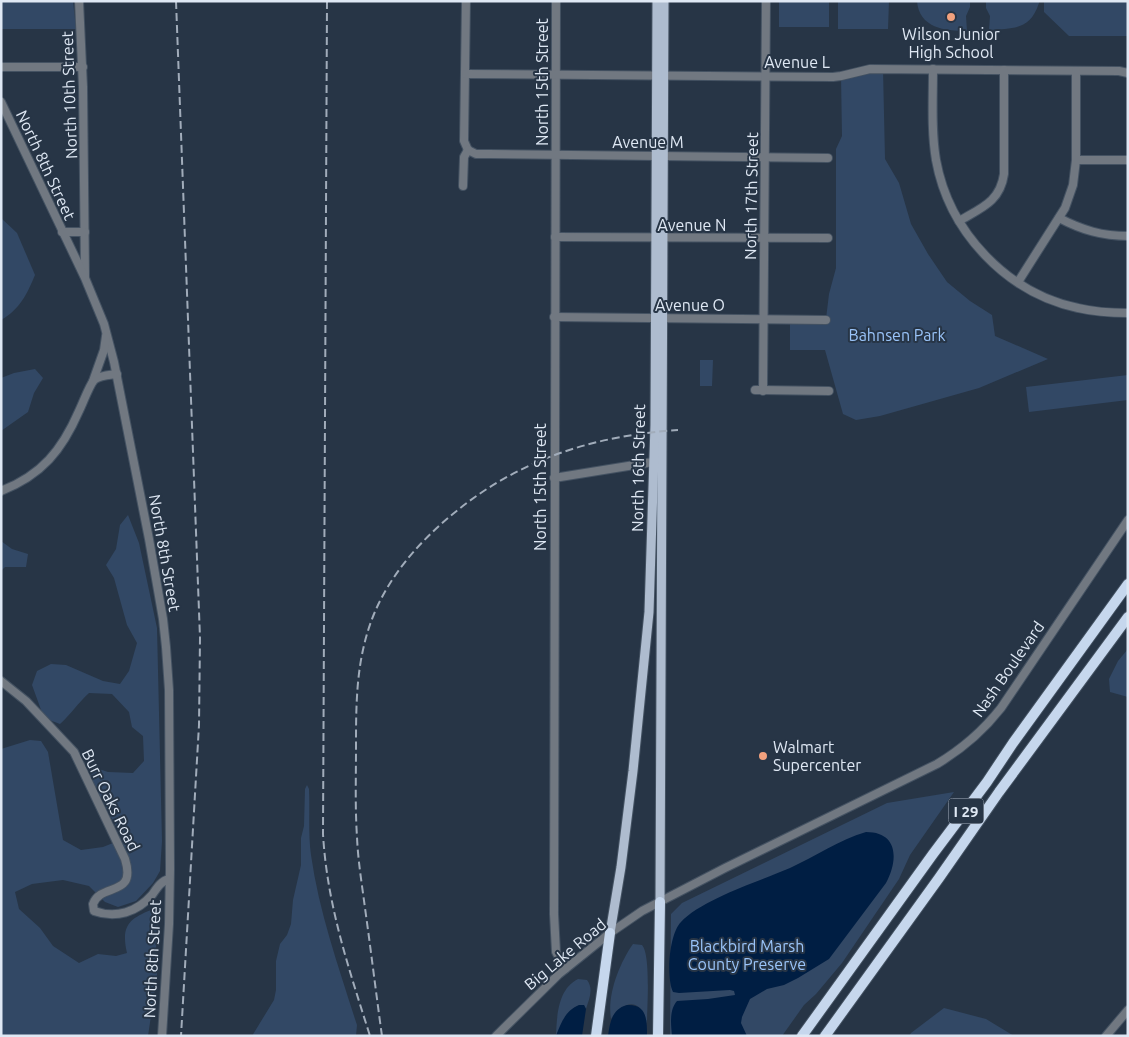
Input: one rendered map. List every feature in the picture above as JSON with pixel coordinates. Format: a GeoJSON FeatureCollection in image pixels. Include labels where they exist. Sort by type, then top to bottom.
{"type":"FeatureCollection","features":[{"type":"Feature","properties":{"kind":"highway","name":"I 29"},"geometry":{"type":"LineString","coordinates":[[802,1036],[1128,584]]}},
{"type":"Feature","properties":{"kind":"highway","name":"I 29"},"geometry":{"type":"LineString","coordinates":[[825,1036],[994,799],[1128,617]]}},
{"type":"Feature","properties":{"kind":"highway"},"geometry":{"type":"LineString","coordinates":[[658,1036],[660,902]]}},
{"type":"Feature","properties":{"kind":"highway"},"geometry":{"type":"LineString","coordinates":[[596,1036],[610,932]]}},
{"type":"Feature","properties":{"kind":"main road","name":"North 16th Street"},"geometry":{"type":"LineString","coordinates":[[658,1],[660,74],[660,902]]}},
{"type":"Feature","properties":{"kind":"main road","name":"North 16th Street"},"geometry":{"type":"LineString","coordinates":[[660,74],[664,1]]}},
{"type":"Feature","properties":{"kind":"main road","name":"North 16th Street"},"geometry":{"type":"LineString","coordinates":[[610,932],[621,867],[649,612],[659,319]]}},
{"type":"Feature","properties":{"kind":"street","name":"North 10th Street"},"geometry":{"type":"LineString","coordinates":[[80,1],[83,67],[85,278]]}},
{"type":"Feature","properties":{"kind":"street"},"geometry":{"type":"LineString","coordinates":[[463,186],[464,157],[468,150],[464,141],[466,1]]}},
{"type":"Feature","properties":{"kind":"street","name":"North 15th Street"},"geometry":{"type":"LineString","coordinates":[[556,1],[554,938],[557,957],[565,969]]}},
{"type":"Feature","properties":{"kind":"street","name":"North 17th Street"},"geometry":{"type":"LineString","coordinates":[[763,391],[766,1]]}},
{"type":"Feature","properties":{"kind":"street"},"geometry":{"type":"LineString","coordinates":[[1,67],[83,67]]}},
{"type":"Feature","properties":{"kind":"street","name":"Avenue L"},"geometry":{"type":"LineString","coordinates":[[466,74],[841,76],[870,68],[1076,70],[1128,73]]}},
{"type":"Feature","properties":{"kind":"street"},"geometry":{"type":"LineString","coordinates":[[933,69],[933,130],[936,160],[947,198],[959,221],[981,251],[993,264],[1018,282],[1039,294],[1065,305],[1094,311],[1128,313]]}},
{"type":"Feature","properties":{"kind":"street"},"geometry":{"type":"LineString","coordinates":[[959,221],[993,200],[1003,182],[1004,70]]}},
{"type":"Feature","properties":{"kind":"street"},"geometry":{"type":"LineString","coordinates":[[1018,282],[1059,218],[1072,190],[1076,160],[1076,70]]}},
{"type":"Feature","properties":{"kind":"street","name":"North 8th Street"},"geometry":{"type":"LineString","coordinates":[[1,102],[85,278],[106,331],[151,548],[166,647],[169,690],[169,931],[162,1036]]}},
{"type":"Feature","properties":{"kind":"street","name":"Avenue M"},"geometry":{"type":"LineString","coordinates":[[468,150],[476,154],[828,158]]}},
{"type":"Feature","properties":{"kind":"street"},"geometry":{"type":"LineString","coordinates":[[1076,160],[1128,160]]}},
{"type":"Feature","properties":{"kind":"street"},"geometry":{"type":"LineString","coordinates":[[1059,218],[1096,234],[1128,236]]}},
{"type":"Feature","properties":{"kind":"street"},"geometry":{"type":"LineString","coordinates":[[62,232],[85,232]]}},
{"type":"Feature","properties":{"kind":"street","name":"Avenue N"},"geometry":{"type":"LineString","coordinates":[[555,237],[828,238]]}},
{"type":"Feature","properties":{"kind":"street","name":"Avenue O"},"geometry":{"type":"LineString","coordinates":[[554,317],[826,320]]}},
{"type":"Feature","properties":{"kind":"street"},"geometry":{"type":"LineString","coordinates":[[1,491],[18,484],[39,471],[55,454],[70,430],[93,381],[104,350],[106,331]]}},
{"type":"Feature","properties":{"kind":"street"},"geometry":{"type":"LineString","coordinates":[[93,381],[101,376],[116,374]]}},
{"type":"Feature","properties":{"kind":"street"},"geometry":{"type":"LineString","coordinates":[[755,390],[828,391]]}},
{"type":"Feature","properties":{"kind":"street"},"geometry":{"type":"LineString","coordinates":[[554,478],[653,462]]}},
{"type":"Feature","properties":{"kind":"street","name":"Nash Boulevard"},"geometry":{"type":"LineString","coordinates":[[660,902],[937,764],[971,740],[1001,708],[1128,520]]}},
{"type":"Feature","properties":{"kind":"street","name":"Burr Oaks Road"},"geometry":{"type":"LineString","coordinates":[[1,681],[26,701],[74,752],[125,859],[128,870],[126,880],[121,886],[95,899],[92,904],[94,911],[117,914],[131,912],[149,898],[164,880],[170,879]]}},
{"type":"Feature","properties":{"kind":"street","name":"Big Lake Road"},"geometry":{"type":"LineString","coordinates":[[496,1036],[565,969],[610,932],[642,911],[660,902]]}},
{"type":"Feature","properties":{"kind":"street"},"geometry":{"type":"LineString","coordinates":[[1106,1036],[1128,1010]]}},
{"type":"Feature","properties":{"kind":"green space"},"geometry":{"type":"Polygon","coordinates":[[[1,1],[73,1],[76,29],[1,29],[1,1]]]}},
{"type":"Feature","properties":{"kind":"green space"},"geometry":{"type":"Polygon","coordinates":[[[779,1],[829,1],[829,27],[779,27],[779,1]]]}},
{"type":"Feature","properties":{"kind":"green space"},"geometry":{"type":"Polygon","coordinates":[[[838,1],[889,1],[888,29],[838,29],[838,1]]]}},
{"type":"Feature","properties":{"kind":"green space"},"geometry":{"type":"Polygon","coordinates":[[[917,1],[970,1],[970,7],[966,16],[967,31],[942,29],[928,22],[919,10],[917,1]]]}},
{"type":"Feature","properties":{"kind":"green space"},"geometry":{"type":"Polygon","coordinates":[[[986,1],[1039,1],[1039,3],[1035,12],[1026,23],[1014,28],[989,30],[990,16],[986,8],[986,1]]]}},
{"type":"Feature","properties":{"kind":"green space"},"geometry":{"type":"Polygon","coordinates":[[[1044,1],[1128,1],[1128,36],[1069,36],[1044,12],[1044,1]]]}},
{"type":"Feature","properties":{"kind":"green space","name":"Bahnsen Park"},"geometry":{"type":"Polygon","coordinates":[[[883,69],[885,159],[899,183],[911,224],[928,254],[947,282],[970,301],[992,315],[995,336],[1048,359],[979,388],[880,416],[856,420],[843,414],[825,350],[790,350],[790,320],[826,319],[829,294],[836,268],[836,149],[842,136],[841,76],[883,69]]]}},
{"type":"Feature","properties":{"kind":"green space"},"geometry":{"type":"Polygon","coordinates":[[[1,218],[17,233],[35,275],[18,306],[1,320],[1,218]]]}},
{"type":"Feature","properties":{"kind":"green space"},"geometry":{"type":"Polygon","coordinates":[[[700,360],[713,360],[712,386],[700,386],[700,360]]]}},
{"type":"Feature","properties":{"kind":"green space"},"geometry":{"type":"Polygon","coordinates":[[[35,369],[43,378],[34,393],[28,412],[1,431],[1,378],[14,373],[35,369]]]}},
{"type":"Feature","properties":{"kind":"green space"},"geometry":{"type":"Polygon","coordinates":[[[1128,375],[1128,400],[1029,412],[1026,387],[1128,375]]]}},
{"type":"Feature","properties":{"kind":"green space"},"geometry":{"type":"Polygon","coordinates":[[[128,515],[139,543],[157,628],[162,841],[160,871],[153,883],[136,901],[118,907],[105,902],[89,886],[63,880],[32,884],[15,892],[19,909],[40,928],[53,946],[79,963],[98,954],[116,956],[127,953],[125,937],[128,925],[137,917],[151,910],[159,916],[156,948],[157,975],[148,1036],[1,1036],[1,749],[30,740],[41,741],[48,752],[63,840],[81,850],[103,847],[123,839],[93,784],[90,766],[108,772],[133,773],[144,761],[143,736],[132,727],[129,712],[112,694],[89,693],[60,724],[44,718],[32,685],[37,671],[51,664],[66,665],[103,681],[120,684],[129,671],[137,643],[127,625],[114,578],[106,565],[116,549],[120,525],[128,515]]]}},
{"type":"Feature","properties":{"kind":"green space"},"geometry":{"type":"Polygon","coordinates":[[[1,541],[12,549],[28,554],[26,567],[5,567],[1,571],[1,541]]]}},
{"type":"Feature","properties":{"kind":"green space"},"geometry":{"type":"Polygon","coordinates":[[[1128,649],[1128,697],[1110,692],[1109,679],[1118,661],[1128,649]]]}},
{"type":"Feature","properties":{"kind":"green space"},"geometry":{"type":"Polygon","coordinates":[[[307,785],[309,789],[310,847],[314,876],[330,938],[357,1025],[356,1036],[252,1036],[274,1000],[276,961],[280,944],[287,935],[291,924],[293,900],[301,865],[301,838],[304,826],[305,789],[307,785]]]}},
{"type":"Feature","properties":{"kind":"green space","name":"Blackbird Marsh County Preserve"},"geometry":{"type":"Polygon","coordinates":[[[954,792],[910,855],[899,879],[842,963],[816,994],[804,1005],[782,1036],[670,1036],[671,914],[682,903],[887,803],[954,792]]]}},
{"type":"Feature","properties":{"kind":"green space"},"geometry":{"type":"Polygon","coordinates":[[[633,944],[642,945],[647,959],[647,1024],[641,1009],[632,1004],[621,1008],[611,1019],[611,1000],[615,980],[633,944]]]}},
{"type":"Feature","properties":{"kind":"green space"},"geometry":{"type":"Polygon","coordinates":[[[578,979],[587,980],[589,983],[590,994],[586,1009],[584,1005],[570,1011],[556,1035],[560,1003],[566,989],[578,979]]]}},
{"type":"Feature","properties":{"kind":"green space"},"geometry":{"type":"Polygon","coordinates":[[[944,1008],[986,1019],[1014,1036],[909,1036],[944,1008]]]}},
{"type":"Feature","properties":{"kind":"shaded area","name":"Blackbird Marsh County Preserve"},"geometry":{"type":"Polygon","coordinates":[[[866,832],[877,833],[890,842],[894,857],[893,866],[886,883],[829,959],[798,978],[784,985],[767,989],[750,999],[741,1023],[747,1036],[672,1036],[672,1013],[677,1001],[735,995],[734,991],[730,990],[673,992],[669,966],[671,945],[681,922],[690,914],[717,898],[790,868],[856,835],[866,832]]]}},
{"type":"Feature","properties":{"kind":"shaded area"},"geometry":{"type":"Polygon","coordinates":[[[579,1005],[584,1005],[586,1009],[582,1036],[556,1036],[567,1014],[579,1005]]]}},
{"type":"Feature","properties":{"kind":"shaded area"},"geometry":{"type":"Polygon","coordinates":[[[627,1005],[634,1005],[642,1010],[647,1024],[647,1036],[608,1036],[615,1013],[627,1005]]]}},
{"type":"Feature","properties":{"kind":"railway"},"geometry":{"type":"LineString","coordinates":[[176,1],[200,638],[199,725],[181,1036]]}},
{"type":"Feature","properties":{"kind":"railway"},"geometry":{"type":"LineString","coordinates":[[327,1],[323,834],[325,860],[334,911],[370,1036]]}},
{"type":"Feature","properties":{"kind":"railway"},"geometry":{"type":"LineString","coordinates":[[382,1036],[359,864],[356,826],[356,714],[358,680],[368,631],[382,596],[416,549],[444,521],[498,482],[522,469],[572,449],[624,437],[678,430]]}},
{"type":"Feature","properties":{"kind":"place","name":"Wilson Junior High School"},"geometry":{"type":"Point","coordinates":[951,17]}},
{"type":"Feature","properties":{"kind":"place","name":"Walmart Supercenter"},"geometry":{"type":"Point","coordinates":[763,756]}}]}
